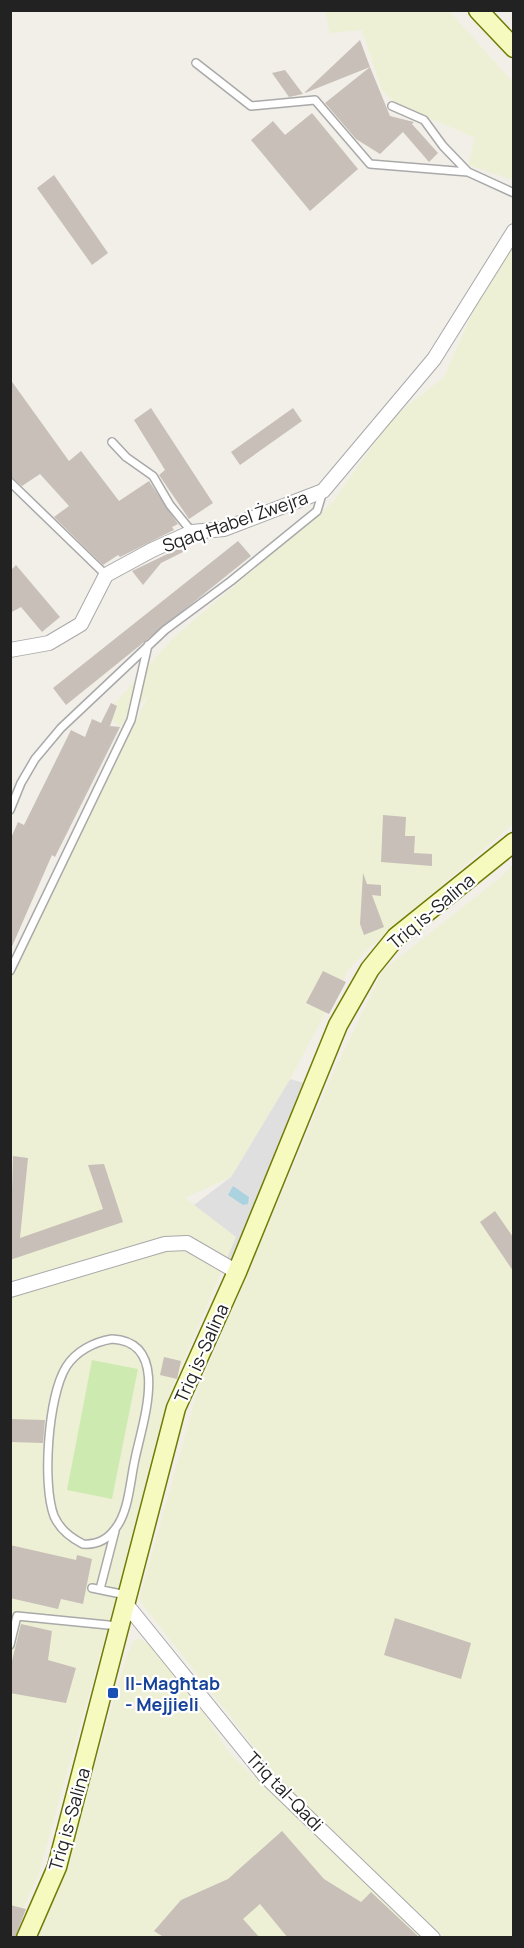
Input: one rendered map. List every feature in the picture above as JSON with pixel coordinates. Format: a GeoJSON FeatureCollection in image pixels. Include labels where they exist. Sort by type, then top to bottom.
{"type":"FeatureCollection","features":[{"type":"Feature","properties":{"kind":"main road"},"geometry":{"type":"LineString","coordinates":[[478,10],[513,48]]}},
{"type":"Feature","properties":{"kind":"main road","name":"Triq is-Salina"},"geometry":{"type":"LineString","coordinates":[[26,1938],[57,1867],[176,1408],[237,1272],[338,1025],[370,969],[396,937],[513,842]]}},
{"type":"Feature","properties":{"kind":"street","name":"Sqaq Ħabel Żwejra"},"geometry":{"type":"LineString","coordinates":[[106,575],[192,532],[224,529],[323,491],[434,359],[513,231]]}},
{"type":"Feature","properties":{"kind":"street"},"geometry":{"type":"LineString","coordinates":[[10,650],[49,643],[81,624],[106,575]]}},
{"type":"Feature","properties":{"kind":"street"},"geometry":{"type":"LineString","coordinates":[[10,1290],[165,1244],[187,1244],[237,1272]]}},
{"type":"Feature","properties":{"kind":"street","name":"Triq tal-Qadi"},"geometry":{"type":"LineString","coordinates":[[127,1599],[267,1777],[433,1938]]}},
{"type":"Feature","properties":{"kind":"lane"},"geometry":{"type":"LineString","coordinates":[[196,63],[251,106],[315,100],[370,164],[468,172],[513,193]]}},
{"type":"Feature","properties":{"kind":"lane"},"geometry":{"type":"LineString","coordinates":[[392,106],[424,120],[443,146],[468,172]]}},
{"type":"Feature","properties":{"kind":"lane"},"geometry":{"type":"LineString","coordinates":[[112,442],[153,476],[170,505],[192,532]]}},
{"type":"Feature","properties":{"kind":"lane"},"geometry":{"type":"LineString","coordinates":[[10,482],[106,575]]}},
{"type":"Feature","properties":{"kind":"lane"},"geometry":{"type":"LineString","coordinates":[[10,810],[21,783],[48,744],[148,645],[317,511],[323,491]]}},
{"type":"Feature","properties":{"kind":"lane"},"geometry":{"type":"LineString","coordinates":[[10,970],[131,720],[148,645]]}},
{"type":"Feature","properties":{"kind":"lane"},"geometry":{"type":"LineString","coordinates":[[100,1589],[115,1530],[123,1515],[150,1381],[147,1364],[138,1350],[127,1341],[112,1339],[82,1351],[68,1365],[60,1379],[54,1405],[48,1485],[54,1516],[60,1526],[75,1540],[91,1545],[104,1540],[115,1530]]}},
{"type":"Feature","properties":{"kind":"lane"},"geometry":{"type":"LineString","coordinates":[[92,1588],[127,1599]]}},
{"type":"Feature","properties":{"kind":"lane"},"geometry":{"type":"LineString","coordinates":[[10,1645],[17,1616],[120,1627]]}},
{"type":"Feature","properties":{"kind":"shaded area"},"geometry":{"type":"Polygon","coordinates":[[[290,1079],[304,1083],[237,1272],[186,1211],[231,1177],[290,1079]]]}},
{"type":"Feature","properties":{"kind":"green space"},"geometry":{"type":"Polygon","coordinates":[[[325,11],[449,11],[513,82],[513,180],[468,165],[475,138],[395,103],[382,91],[362,30],[330,33],[325,11]]]}},
{"type":"Feature","properties":{"kind":"green space"},"geometry":{"type":"Polygon","coordinates":[[[513,239],[513,824],[368,949],[349,969],[290,1079],[231,1177],[185,1198],[236,1237],[168,1397],[111,1616],[38,1876],[10,1937],[10,980],[149,694],[120,727],[106,713],[173,638],[333,502],[391,419],[444,377],[489,275],[513,239]]]}},
{"type":"Feature","properties":{"kind":"green space"},"geometry":{"type":"Polygon","coordinates":[[[513,864],[513,1937],[444,1937],[279,1779],[139,1600],[198,1389],[329,1082],[383,970],[502,876],[513,864]]]}},
{"type":"Feature","properties":{"kind":"green space"},"geometry":{"type":"Polygon","coordinates":[[[92,1360],[138,1369],[112,1499],[67,1490],[92,1360]]]}},
{"type":"Feature","properties":{"kind":"green space"},"geometry":{"type":"Polygon","coordinates":[[[139,1639],[154,1647],[188,1686],[229,1753],[422,1937],[38,1938],[64,1869],[126,1659],[134,1640],[139,1639]]]}},
{"type":"Feature","properties":{"kind":"water"},"geometry":{"type":"Polygon","coordinates":[[[233,1186],[249,1197],[248,1204],[243,1205],[228,1195],[233,1186]]]}},
{"type":"Feature","properties":{"kind":"building"},"geometry":{"type":"Polygon","coordinates":[[[360,40],[370,67],[305,93],[305,92],[360,40]]]}},
{"type":"Feature","properties":{"kind":"building"},"geometry":{"type":"Polygon","coordinates":[[[370,67],[390,116],[414,122],[412,124],[438,153],[429,162],[403,132],[380,154],[356,139],[325,103],[370,67]]]}},
{"type":"Feature","properties":{"kind":"building"},"geometry":{"type":"Polygon","coordinates":[[[285,70],[303,94],[289,97],[272,73],[285,70]]]}},
{"type":"Feature","properties":{"kind":"building"},"geometry":{"type":"Polygon","coordinates":[[[312,113],[358,169],[310,211],[251,140],[273,121],[285,135],[312,113]]]}},
{"type":"Feature","properties":{"kind":"building"},"geometry":{"type":"Polygon","coordinates":[[[54,175],[108,253],[92,265],[37,188],[54,175]]]}},
{"type":"Feature","properties":{"kind":"building"},"geometry":{"type":"Polygon","coordinates":[[[10,379],[69,461],[81,451],[119,501],[149,481],[178,524],[172,527],[174,530],[120,557],[118,555],[103,565],[54,517],[69,506],[40,474],[22,486],[10,476],[10,379]]]}},
{"type":"Feature","properties":{"kind":"building"},"geometry":{"type":"Polygon","coordinates":[[[151,408],[213,503],[189,519],[159,475],[165,470],[134,420],[151,408]]]}},
{"type":"Feature","properties":{"kind":"building"},"geometry":{"type":"Polygon","coordinates":[[[293,408],[302,421],[240,465],[231,452],[293,408]]]}},
{"type":"Feature","properties":{"kind":"building"},"geometry":{"type":"Polygon","coordinates":[[[238,541],[251,556],[66,705],[53,688],[238,541]]]}},
{"type":"Feature","properties":{"kind":"building"},"geometry":{"type":"Polygon","coordinates":[[[184,546],[187,550],[161,563],[143,585],[132,571],[184,546]]]}},
{"type":"Feature","properties":{"kind":"building"},"geometry":{"type":"Polygon","coordinates":[[[16,565],[60,617],[42,632],[21,607],[10,613],[10,571],[16,565]]]}},
{"type":"Feature","properties":{"kind":"building"},"geometry":{"type":"Polygon","coordinates":[[[111,703],[117,706],[110,726],[120,727],[55,857],[52,855],[10,951],[10,840],[18,822],[24,825],[71,730],[85,737],[92,719],[101,723],[111,703]]]}},
{"type":"Feature","properties":{"kind":"building"},"geometry":{"type":"Polygon","coordinates":[[[383,815],[406,817],[405,836],[415,836],[414,853],[432,854],[432,866],[381,862],[383,815]]]}},
{"type":"Feature","properties":{"kind":"building"},"geometry":{"type":"Polygon","coordinates":[[[363,873],[367,884],[381,885],[381,896],[372,895],[384,927],[364,935],[360,924],[363,873]]]}},
{"type":"Feature","properties":{"kind":"building"},"geometry":{"type":"Polygon","coordinates":[[[323,971],[346,982],[329,1014],[306,1003],[323,971]]]}},
{"type":"Feature","properties":{"kind":"building"},"geometry":{"type":"Polygon","coordinates":[[[13,1156],[28,1158],[20,1238],[103,1209],[88,1165],[104,1164],[123,1222],[10,1260],[13,1156]]]}},
{"type":"Feature","properties":{"kind":"building"},"geometry":{"type":"Polygon","coordinates":[[[495,1211],[513,1237],[513,1271],[480,1222],[495,1211]]]}},
{"type":"Feature","properties":{"kind":"building"},"geometry":{"type":"Polygon","coordinates":[[[164,1357],[181,1361],[177,1379],[160,1375],[164,1357]]]}},
{"type":"Feature","properties":{"kind":"building"},"geometry":{"type":"Polygon","coordinates":[[[10,1419],[45,1420],[43,1443],[10,1442],[10,1419]]]}},
{"type":"Feature","properties":{"kind":"building"},"geometry":{"type":"Polygon","coordinates":[[[10,1545],[76,1560],[77,1555],[92,1559],[83,1604],[61,1599],[58,1609],[10,1598],[10,1545]]]}},
{"type":"Feature","properties":{"kind":"building"},"geometry":{"type":"Polygon","coordinates":[[[395,1618],[471,1643],[461,1679],[384,1655],[395,1618]]]}},
{"type":"Feature","properties":{"kind":"building"},"geometry":{"type":"Polygon","coordinates":[[[21,1624],[52,1631],[48,1660],[76,1668],[66,1703],[10,1693],[10,1669],[21,1624]]]}},
{"type":"Feature","properties":{"kind":"building"},"geometry":{"type":"Polygon","coordinates":[[[282,1831],[324,1879],[361,1902],[371,1892],[420,1938],[288,1938],[260,1904],[243,1919],[260,1938],[165,1938],[154,1931],[181,1900],[228,1879],[282,1831]]]}},
{"type":"Feature","properties":{"kind":"building"},"geometry":{"type":"Polygon","coordinates":[[[10,1905],[26,1909],[15,1938],[10,1938],[10,1905]]]}},
{"type":"Feature","properties":{"kind":"place","name":"Il-Magħtab - Mejjieli"},"geometry":{"type":"Point","coordinates":[113,1693]}}]}
